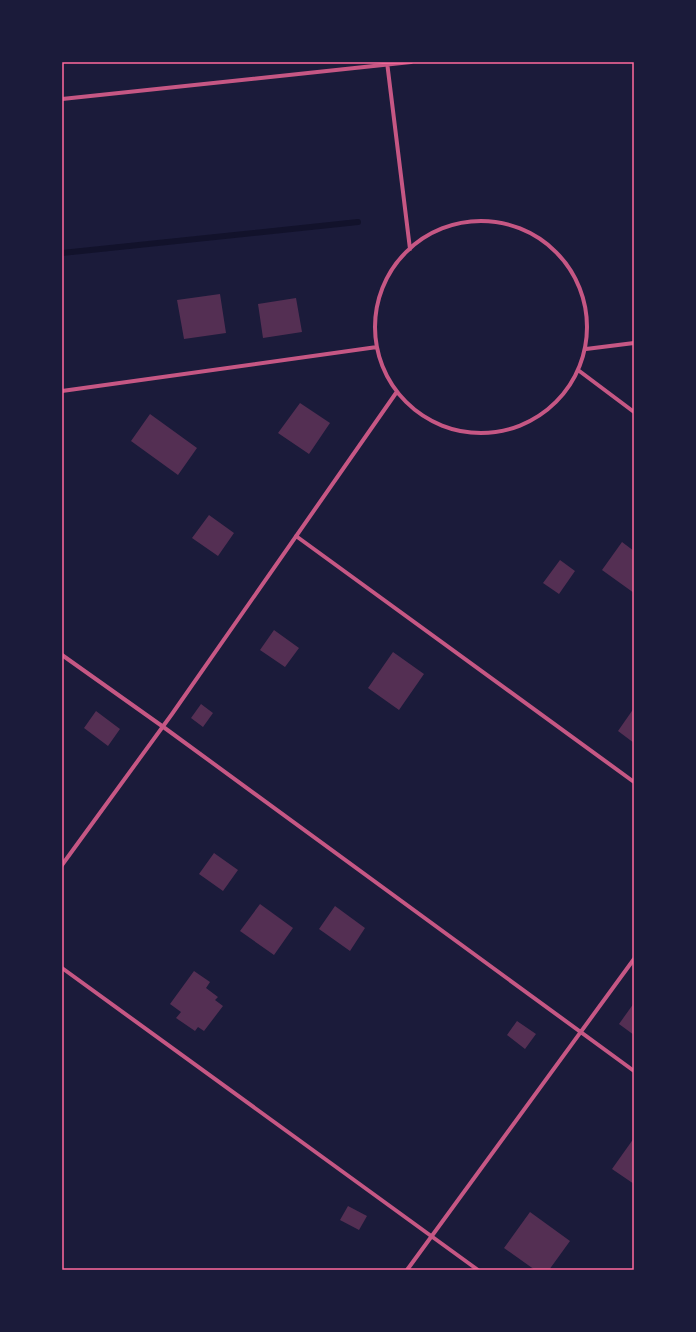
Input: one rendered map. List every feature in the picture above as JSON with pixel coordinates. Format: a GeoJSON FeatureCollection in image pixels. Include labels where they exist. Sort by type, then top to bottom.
{"type":"FeatureCollection","features":[{"type":"Feature","properties":{"kind":"street"},"geometry":{"type":"LineString","coordinates":[[62,99],[387,63],[411,62]]}},
{"type":"Feature","properties":{"kind":"street"},"geometry":{"type":"LineString","coordinates":[[387,63],[410,249]]}},
{"type":"Feature","properties":{"kind":"street"},"geometry":{"type":"LineString","coordinates":[[489,220],[524,229],[554,249],[576,278],[587,312],[586,349],[573,382],[550,410],[520,427],[486,435],[452,431],[421,417],[396,393],[379,363],[373,329],[378,295],[395,263],[410,249],[421,238],[454,223],[489,220]]}},
{"type":"Feature","properties":{"kind":"street"},"geometry":{"type":"LineString","coordinates":[[586,349],[634,343]]}},
{"type":"Feature","properties":{"kind":"street"},"geometry":{"type":"LineString","coordinates":[[62,391],[377,347]]}},
{"type":"Feature","properties":{"kind":"street"},"geometry":{"type":"LineString","coordinates":[[578,370],[634,412]]}},
{"type":"Feature","properties":{"kind":"street"},"geometry":{"type":"LineString","coordinates":[[62,865],[162,726],[396,393]]}},
{"type":"Feature","properties":{"kind":"street"},"geometry":{"type":"LineString","coordinates":[[296,536],[634,782]]}},
{"type":"Feature","properties":{"kind":"street"},"geometry":{"type":"LineString","coordinates":[[62,655],[162,726],[634,1072]]}},
{"type":"Feature","properties":{"kind":"street"},"geometry":{"type":"LineString","coordinates":[[407,1270],[634,959]]}},
{"type":"Feature","properties":{"kind":"street"},"geometry":{"type":"LineString","coordinates":[[62,968],[478,1270]]}},
{"type":"Feature","properties":{"kind":"building"},"geometry":{"type":"Polygon","coordinates":[[[220,294],[226,333],[184,339],[177,300],[220,294]]]}},
{"type":"Feature","properties":{"kind":"building"},"geometry":{"type":"Polygon","coordinates":[[[296,298],[302,332],[263,338],[258,304],[296,298]]]}},
{"type":"Feature","properties":{"kind":"building"},"geometry":{"type":"Polygon","coordinates":[[[300,403],[330,423],[309,454],[278,433],[300,403]]]}},
{"type":"Feature","properties":{"kind":"building"},"geometry":{"type":"Polygon","coordinates":[[[150,414],[197,448],[178,475],[131,441],[150,414]]]}},
{"type":"Feature","properties":{"kind":"building"},"geometry":{"type":"Polygon","coordinates":[[[209,515],[234,533],[218,556],[192,538],[209,515]]]}},
{"type":"Feature","properties":{"kind":"building"},"geometry":{"type":"Polygon","coordinates":[[[622,542],[634,551],[634,593],[602,570],[622,542]]]}},
{"type":"Feature","properties":{"kind":"building"},"geometry":{"type":"Polygon","coordinates":[[[560,560],[575,571],[559,594],[543,583],[560,560]]]}},
{"type":"Feature","properties":{"kind":"building"},"geometry":{"type":"Polygon","coordinates":[[[274,630],[299,648],[285,667],[260,650],[274,630]]]}},
{"type":"Feature","properties":{"kind":"building"},"geometry":{"type":"Polygon","coordinates":[[[393,652],[424,674],[399,710],[368,688],[393,652]]]}},
{"type":"Feature","properties":{"kind":"building"},"geometry":{"type":"Polygon","coordinates":[[[201,704],[213,713],[203,727],[191,718],[201,704]]]}},
{"type":"Feature","properties":{"kind":"building"},"geometry":{"type":"Polygon","coordinates":[[[634,708],[634,743],[618,731],[634,708]]]}},
{"type":"Feature","properties":{"kind":"building"},"geometry":{"type":"Polygon","coordinates":[[[96,711],[120,729],[108,746],[84,728],[96,711]]]}},
{"type":"Feature","properties":{"kind":"building"},"geometry":{"type":"Polygon","coordinates":[[[214,853],[238,870],[223,891],[199,874],[214,853]]]}},
{"type":"Feature","properties":{"kind":"building"},"geometry":{"type":"Polygon","coordinates":[[[260,904],[293,928],[274,955],[240,931],[260,904]]]}},
{"type":"Feature","properties":{"kind":"building"},"geometry":{"type":"Polygon","coordinates":[[[335,906],[365,928],[350,951],[319,929],[335,906]]]}},
{"type":"Feature","properties":{"kind":"building"},"geometry":{"type":"Polygon","coordinates":[[[194,971],[210,982],[206,988],[218,997],[215,1000],[223,1006],[204,1031],[198,1027],[195,1031],[176,1018],[181,1012],[170,1004],[194,971]]]}},
{"type":"Feature","properties":{"kind":"building"},"geometry":{"type":"Polygon","coordinates":[[[634,1003],[634,1035],[619,1024],[634,1003]]]}},
{"type":"Feature","properties":{"kind":"building"},"geometry":{"type":"Polygon","coordinates":[[[517,1021],[536,1034],[525,1049],[507,1035],[517,1021]]]}},
{"type":"Feature","properties":{"kind":"building"},"geometry":{"type":"Polygon","coordinates":[[[634,1138],[634,1184],[612,1169],[634,1138]]]}},
{"type":"Feature","properties":{"kind":"building"},"geometry":{"type":"Polygon","coordinates":[[[348,1206],[367,1216],[359,1230],[340,1220],[348,1206]]]}},
{"type":"Feature","properties":{"kind":"building"},"geometry":{"type":"Polygon","coordinates":[[[530,1212],[570,1241],[549,1270],[535,1270],[504,1248],[530,1212]]]}},
{"type":"Feature","properties":{"kind":"waterway"},"geometry":{"type":"LineString","coordinates":[[62,253],[358,222]]}}]}
